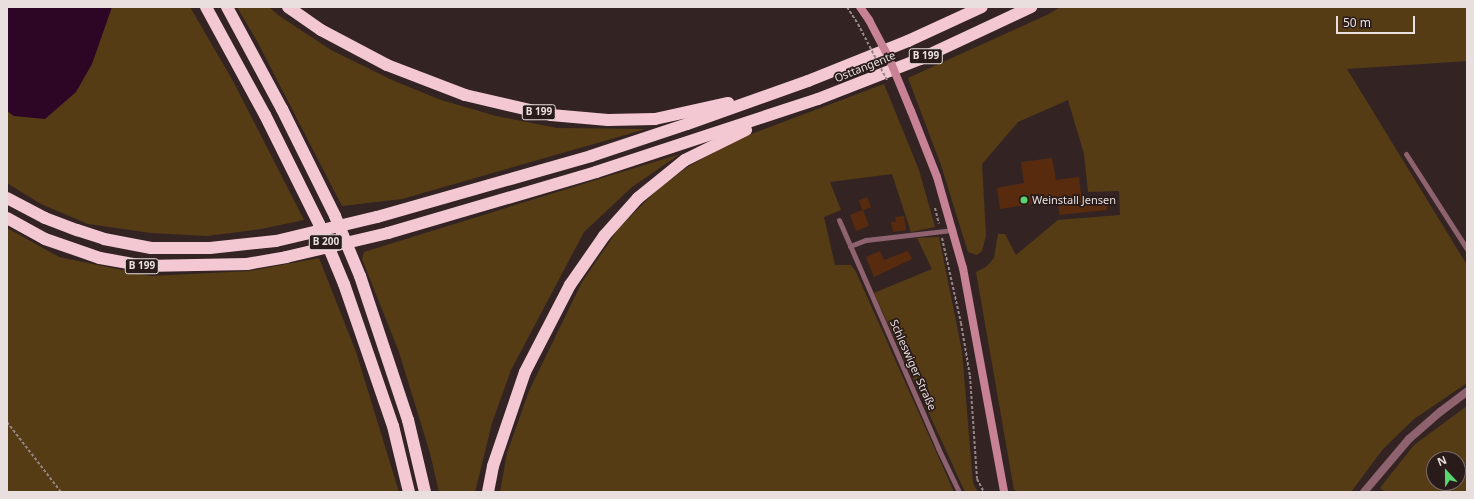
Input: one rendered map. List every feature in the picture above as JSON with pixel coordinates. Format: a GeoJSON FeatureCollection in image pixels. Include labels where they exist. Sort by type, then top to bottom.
{"type":"FeatureCollection","features":[{"type":"Feature","properties":{"kind":"highway","name":"B 200"},"geometry":{"type":"LineString","coordinates":[[206,7],[275,136],[319,224],[344,284],[393,426],[409,492]]}},
{"type":"Feature","properties":{"kind":"highway","name":"B 200"},"geometry":{"type":"LineString","coordinates":[[227,7],[282,109],[335,216],[360,276],[408,420],[425,492]]}},
{"type":"Feature","properties":{"kind":"highway","name":"B 199"},"geometry":{"type":"LineString","coordinates":[[288,7],[321,30],[387,65],[465,95],[551,115],[608,120],[655,118],[699,110],[808,81]]}},
{"type":"Feature","properties":{"kind":"highway","name":"Osttangente"},"geometry":{"type":"LineString","coordinates":[[808,81],[908,41],[982,7]]}},
{"type":"Feature","properties":{"kind":"highway","name":"Osttangente"},"geometry":{"type":"LineString","coordinates":[[818,99],[920,59],[1031,7]]}},
{"type":"Feature","properties":{"kind":"highway"},"geometry":{"type":"LineString","coordinates":[[7,198],[45,218],[77,230],[104,239],[151,248],[210,248],[276,241],[377,217],[591,156],[808,81]]}},
{"type":"Feature","properties":{"kind":"highway","name":"B 199"},"geometry":{"type":"LineString","coordinates":[[7,218],[45,238],[100,258],[145,266],[247,264],[286,257],[388,233],[596,172],[818,99]]}},
{"type":"Feature","properties":{"kind":"highway"},"geometry":{"type":"LineString","coordinates":[[488,492],[493,466],[525,372],[570,285],[604,236],[638,198],[685,160],[730,137],[818,99]]}},
{"type":"Feature","properties":{"kind":"main road"},"geometry":{"type":"LineString","coordinates":[[860,7],[869,20],[888,58],[911,111],[937,177],[953,230],[964,268],[1004,492]]}},
{"type":"Feature","properties":{"kind":"street"},"geometry":{"type":"LineString","coordinates":[[1364,492],[1408,439],[1467,392]]}},
{"type":"Feature","properties":{"kind":"lane"},"geometry":{"type":"LineString","coordinates":[[1406,154],[1467,249]]}},
{"type":"Feature","properties":{"kind":"lane","name":"Schleswiger Straße"},"geometry":{"type":"LineString","coordinates":[[838,220],[959,492]]}},
{"type":"Feature","properties":{"kind":"lane"},"geometry":{"type":"LineString","coordinates":[[850,246],[866,240],[953,230]]}},
{"type":"Feature","properties":{"kind":"path"},"geometry":{"type":"LineString","coordinates":[[846,7],[858,24],[890,85]]}},
{"type":"Feature","properties":{"kind":"path"},"geometry":{"type":"LineString","coordinates":[[934,201],[961,323],[970,376],[977,480],[984,492]]}},
{"type":"Feature","properties":{"kind":"path"},"geometry":{"type":"LineString","coordinates":[[7,422],[61,492]]}},
{"type":"Feature","properties":{"kind":"shaded area"},"geometry":{"type":"Polygon","coordinates":[[[7,7],[112,7],[92,64],[76,92],[45,119],[14,116],[7,111],[7,7]]]}},
{"type":"Feature","properties":{"kind":"shaded area"},"geometry":{"type":"Polygon","coordinates":[[[112,7],[190,7],[233,81],[304,220],[261,229],[207,236],[151,233],[88,224],[41,204],[7,183],[7,111],[14,116],[106,20],[112,7]]]}},
{"type":"Feature","properties":{"kind":"shaded area"},"geometry":{"type":"Polygon","coordinates":[[[237,7],[269,7],[278,15],[331,50],[392,80],[441,100],[496,116],[557,128],[646,129],[402,199],[342,206],[257,41],[237,7]]]}},
{"type":"Feature","properties":{"kind":"shaded area"},"geometry":{"type":"Polygon","coordinates":[[[1060,7],[1467,7],[1467,61],[1347,69],[1467,265],[1467,383],[1414,419],[1383,449],[1351,492],[1019,492],[1014,490],[976,272],[986,267],[994,258],[998,234],[1005,234],[1016,255],[1058,220],[1120,215],[1119,191],[1088,192],[1084,154],[1068,100],[1018,122],[982,164],[986,235],[982,251],[977,255],[968,252],[941,165],[908,78],[1049,14],[1060,7]]]}},
{"type":"Feature","properties":{"kind":"shaded area"},"geometry":{"type":"Polygon","coordinates":[[[884,84],[919,170],[935,227],[911,232],[892,174],[830,182],[841,210],[824,217],[835,265],[851,265],[856,272],[954,492],[500,492],[507,453],[529,391],[582,282],[619,228],[659,188],[689,166],[741,138],[884,84]]]}},
{"type":"Feature","properties":{"kind":"shaded area"},"geometry":{"type":"Polygon","coordinates":[[[680,154],[632,187],[584,232],[511,370],[492,423],[475,492],[439,492],[430,453],[399,352],[362,259],[364,252],[680,154]]]}},
{"type":"Feature","properties":{"kind":"shaded area"},"geometry":{"type":"Polygon","coordinates":[[[7,228],[59,257],[151,276],[250,271],[319,258],[356,352],[399,492],[7,492],[7,228]]]}},
{"type":"Feature","properties":{"kind":"shaded area"},"geometry":{"type":"Polygon","coordinates":[[[939,237],[962,351],[973,483],[978,492],[965,492],[874,293],[932,269],[917,238],[939,237]]]}},
{"type":"Feature","properties":{"kind":"shaded area"},"geometry":{"type":"Polygon","coordinates":[[[1467,406],[1467,492],[1385,492],[1380,488],[1414,445],[1467,406]]]}},
{"type":"Feature","properties":{"kind":"building"},"geometry":{"type":"Polygon","coordinates":[[[1052,158],[1056,180],[1079,177],[1082,201],[1106,197],[1107,210],[1059,215],[1058,197],[1032,201],[1032,204],[1000,209],[997,188],[1024,183],[1021,162],[1052,158]]]}},
{"type":"Feature","properties":{"kind":"building"},"geometry":{"type":"Polygon","coordinates":[[[867,197],[871,207],[863,211],[859,200],[867,197]]]}},
{"type":"Feature","properties":{"kind":"building"},"geometry":{"type":"Polygon","coordinates":[[[863,210],[869,226],[856,231],[850,215],[863,210]]]}},
{"type":"Feature","properties":{"kind":"building"},"geometry":{"type":"Polygon","coordinates":[[[904,216],[906,230],[893,232],[891,222],[896,222],[895,217],[904,216]]]}},
{"type":"Feature","properties":{"kind":"building"},"geometry":{"type":"Polygon","coordinates":[[[880,251],[884,260],[908,251],[912,259],[874,277],[866,257],[880,251]]]}},
{"type":"Feature","properties":{"kind":"place","name":"Weinstall Jensen"},"geometry":{"type":"Point","coordinates":[1024,200]}}]}
